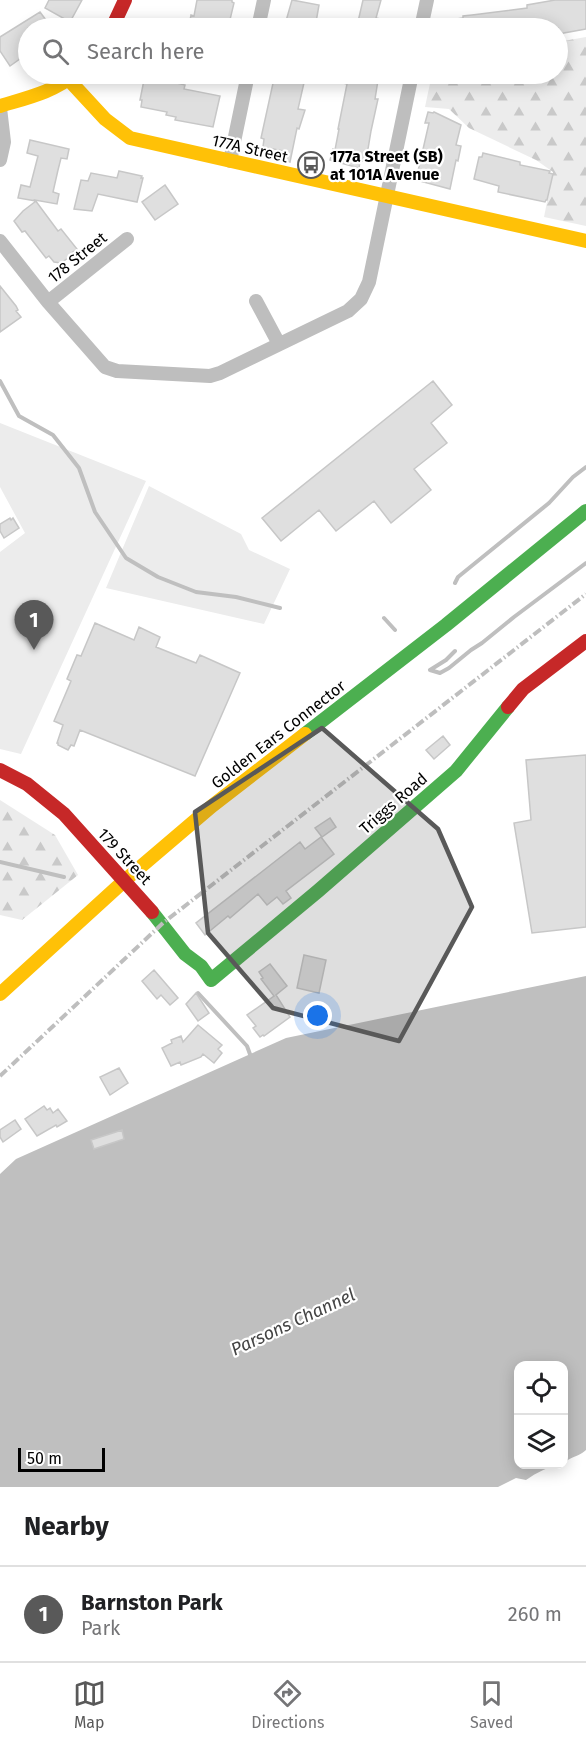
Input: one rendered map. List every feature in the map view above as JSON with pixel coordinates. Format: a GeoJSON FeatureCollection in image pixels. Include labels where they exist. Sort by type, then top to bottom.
{"type":"FeatureCollection","features":[{"type":"Feature","properties":{"kind":"street"},"geometry":{"type":"LineString","coordinates":[[117,18],[125,0]]}},
{"type":"Feature","properties":{"kind":"street"},"geometry":{"type":"LineString","coordinates":[[260,18],[264,0]]}},
{"type":"Feature","properties":{"kind":"street"},"geometry":{"type":"LineString","coordinates":[[423,18],[427,0]]}},
{"type":"Feature","properties":{"kind":"street"},"geometry":{"type":"LineString","coordinates":[[0,160],[4,142],[0,107],[33,96],[56,84]]}},
{"type":"Feature","properties":{"kind":"street","name":"177A Street"},"geometry":{"type":"LineString","coordinates":[[78,84],[104,120],[130,138],[586,241]]}},
{"type":"Feature","properties":{"kind":"street"},"geometry":{"type":"LineString","coordinates":[[230,161],[246,84]]}},
{"type":"Feature","properties":{"kind":"street"},"geometry":{"type":"LineString","coordinates":[[0,241],[48,302],[105,367],[117,371],[214,375],[226,371],[348,311],[361,299],[369,282],[410,84]]}},
{"type":"Feature","properties":{"kind":"street","name":"178 Street"},"geometry":{"type":"LineString","coordinates":[[48,302],[127,239]]}},
{"type":"Feature","properties":{"kind":"street"},"geometry":{"type":"LineString","coordinates":[[256,301],[279,344]]}},
{"type":"Feature","properties":{"kind":"street","name":"Golden Ears Connector"},"geometry":{"type":"LineString","coordinates":[[0,994],[124,881],[212,806],[446,625],[586,511]]}},
{"type":"Feature","properties":{"kind":"street","name":"Triggs Road"},"geometry":{"type":"LineString","coordinates":[[211,980],[456,771],[523,689],[586,641]]}},
{"type":"Feature","properties":{"kind":"street","name":"179 Street"},"geometry":{"type":"LineString","coordinates":[[0,770],[27,784],[64,814],[163,923],[185,954],[201,966],[211,980]]}},
{"type":"Feature","properties":{"kind":"highlighted area"},"geometry":{"type":"Polygon","coordinates":[[[322,728],[438,829],[472,907],[399,1041],[273,1008],[208,933],[195,812],[322,728]]]}},
{"type":"Feature","properties":{"kind":"green space"},"geometry":{"type":"Polygon","coordinates":[[[586,37],[586,226],[544,217],[553,172],[536,160],[469,128],[449,109],[425,107],[430,84],[568,84],[568,40],[586,37]]]}},
{"type":"Feature","properties":{"kind":"green space"},"geometry":{"type":"Polygon","coordinates":[[[0,423],[146,481],[21,754],[0,749],[0,552],[25,533],[0,487],[0,423]]]}},
{"type":"Feature","properties":{"kind":"green space"},"geometry":{"type":"Polygon","coordinates":[[[149,486],[241,534],[249,550],[290,569],[264,624],[106,588],[149,486]]]}},
{"type":"Feature","properties":{"kind":"green space"},"geometry":{"type":"Polygon","coordinates":[[[0,800],[55,835],[78,875],[22,920],[0,915],[0,800]]]}},
{"type":"Feature","properties":{"kind":"water","name":"Parsons Channel"},"geometry":{"type":"Polygon","coordinates":[[[586,976],[586,1450],[568,1460],[568,1361],[514,1361],[514,1469],[546,1469],[526,1480],[516,1478],[498,1487],[0,1487],[0,1174],[16,1159],[286,1038],[586,976]]]}},
{"type":"Feature","properties":{"kind":"building"},"geometry":{"type":"Polygon","coordinates":[[[49,0],[82,0],[72,18],[63,18],[45,8],[49,0]]]}},
{"type":"Feature","properties":{"kind":"building"},"geometry":{"type":"Polygon","coordinates":[[[197,0],[232,0],[234,3],[230,18],[190,18],[191,15],[194,16],[197,0]]]}},
{"type":"Feature","properties":{"kind":"building"},"geometry":{"type":"Polygon","coordinates":[[[292,0],[319,5],[317,18],[287,18],[292,0]]]}},
{"type":"Feature","properties":{"kind":"building"},"geometry":{"type":"Polygon","coordinates":[[[363,0],[381,0],[376,18],[359,18],[363,0]]]}},
{"type":"Feature","properties":{"kind":"building"},"geometry":{"type":"Polygon","coordinates":[[[555,0],[586,0],[586,29],[568,32],[568,18],[463,18],[463,16],[527,8],[527,5],[555,0]]]}},
{"type":"Feature","properties":{"kind":"building"},"geometry":{"type":"Polygon","coordinates":[[[40,12],[44,18],[30,18],[40,12]]]}},
{"type":"Feature","properties":{"kind":"building"},"geometry":{"type":"Polygon","coordinates":[[[18,26],[18,60],[10,66],[0,51],[0,37],[18,26]]]}},
{"type":"Feature","properties":{"kind":"building"},"geometry":{"type":"Polygon","coordinates":[[[143,84],[181,84],[185,85],[184,89],[220,96],[213,127],[175,120],[176,117],[166,115],[167,112],[141,107],[142,100],[140,100],[143,84]]]}},
{"type":"Feature","properties":{"kind":"building"},"geometry":{"type":"Polygon","coordinates":[[[273,84],[304,84],[298,109],[305,110],[299,129],[297,128],[290,162],[283,160],[284,151],[263,147],[264,139],[261,138],[273,84]]]}},
{"type":"Feature","properties":{"kind":"building"},"geometry":{"type":"Polygon","coordinates":[[[347,84],[377,84],[375,99],[378,99],[366,161],[360,161],[359,168],[330,160],[333,149],[335,150],[347,84]]]}},
{"type":"Feature","properties":{"kind":"building"},"geometry":{"type":"Polygon","coordinates":[[[428,112],[434,112],[461,125],[456,145],[461,146],[450,189],[416,180],[429,123],[425,123],[428,112]]]}},
{"type":"Feature","properties":{"kind":"building"},"geometry":{"type":"Polygon","coordinates":[[[30,140],[69,149],[67,159],[61,158],[53,192],[59,194],[57,204],[18,198],[21,185],[30,187],[38,156],[27,153],[30,140]]]}},
{"type":"Feature","properties":{"kind":"building"},"geometry":{"type":"Polygon","coordinates":[[[483,153],[520,162],[520,165],[550,171],[549,173],[553,174],[547,200],[545,202],[498,192],[499,186],[474,179],[479,157],[482,157],[483,153]]]}},
{"type":"Feature","properties":{"kind":"building"},"geometry":{"type":"Polygon","coordinates":[[[119,171],[142,176],[137,202],[98,194],[92,211],[74,209],[81,180],[88,181],[91,173],[117,178],[119,171]]]}},
{"type":"Feature","properties":{"kind":"building"},"geometry":{"type":"Polygon","coordinates":[[[165,185],[178,204],[155,220],[142,202],[165,185]]]}},
{"type":"Feature","properties":{"kind":"building"},"geometry":{"type":"Polygon","coordinates":[[[36,201],[58,231],[61,229],[77,249],[61,263],[54,262],[49,256],[46,258],[14,221],[36,201]]]}},
{"type":"Feature","properties":{"kind":"building"},"geometry":{"type":"Polygon","coordinates":[[[0,286],[16,306],[18,310],[16,311],[21,317],[0,332],[0,286]]]}},
{"type":"Feature","properties":{"kind":"building"},"geometry":{"type":"Polygon","coordinates":[[[433,381],[452,405],[431,423],[447,443],[414,469],[431,490],[391,523],[374,501],[336,531],[319,510],[281,541],[262,518],[433,381]]]}},
{"type":"Feature","properties":{"kind":"building"},"geometry":{"type":"Polygon","coordinates":[[[10,518],[11,520],[13,518],[19,528],[4,538],[0,531],[0,524],[10,518]]]}},
{"type":"Feature","properties":{"kind":"building"},"geometry":{"type":"Polygon","coordinates":[[[95,623],[134,640],[139,627],[160,637],[156,647],[196,663],[200,655],[240,673],[195,776],[80,730],[74,746],[71,745],[68,750],[58,745],[63,725],[54,721],[71,681],[67,679],[77,655],[81,656],[95,623]]]}},
{"type":"Feature","properties":{"kind":"building"},"geometry":{"type":"Polygon","coordinates":[[[443,736],[450,745],[434,759],[426,750],[443,736]]]}},
{"type":"Feature","properties":{"kind":"building"},"geometry":{"type":"Polygon","coordinates":[[[586,755],[586,927],[532,933],[514,823],[531,820],[526,760],[586,755]]]}},
{"type":"Feature","properties":{"kind":"building"},"geometry":{"type":"Polygon","coordinates":[[[330,818],[336,827],[322,837],[315,828],[330,818]]]}},
{"type":"Feature","properties":{"kind":"building"},"geometry":{"type":"Polygon","coordinates":[[[321,837],[334,854],[286,891],[291,898],[283,904],[277,897],[267,905],[258,894],[230,918],[228,916],[205,935],[196,923],[300,842],[305,849],[321,837]]]}},
{"type":"Feature","properties":{"kind":"building"},"geometry":{"type":"Polygon","coordinates":[[[304,955],[326,960],[319,993],[297,988],[304,955]]]}},
{"type":"Feature","properties":{"kind":"building"},"geometry":{"type":"Polygon","coordinates":[[[270,964],[287,986],[276,995],[290,1017],[260,1037],[253,1028],[256,1026],[247,1015],[274,996],[261,979],[263,978],[259,972],[270,964]]]}},
{"type":"Feature","properties":{"kind":"building"},"geometry":{"type":"Polygon","coordinates":[[[154,970],[178,998],[170,1005],[161,995],[157,999],[142,981],[154,970]]]}},
{"type":"Feature","properties":{"kind":"building"},"geometry":{"type":"Polygon","coordinates":[[[196,993],[209,1013],[198,1021],[186,1004],[196,993]]]}},
{"type":"Feature","properties":{"kind":"building"},"geometry":{"type":"Polygon","coordinates":[[[198,1025],[222,1045],[218,1049],[222,1053],[214,1063],[203,1054],[181,1065],[180,1062],[171,1066],[162,1048],[172,1043],[171,1040],[181,1036],[183,1042],[198,1025]]]}},
{"type":"Feature","properties":{"kind":"building"},"geometry":{"type":"Polygon","coordinates":[[[119,1068],[128,1083],[110,1095],[100,1077],[119,1068]]]}},
{"type":"Feature","properties":{"kind":"building"},"geometry":{"type":"Polygon","coordinates":[[[44,1106],[47,1110],[50,1108],[53,1113],[58,1109],[67,1121],[37,1136],[25,1119],[44,1106]]]}},
{"type":"Feature","properties":{"kind":"building"},"geometry":{"type":"Polygon","coordinates":[[[15,1120],[21,1129],[3,1142],[0,1130],[15,1120]]]}},
{"type":"Feature","properties":{"kind":"building"},"geometry":{"type":"Polygon","coordinates":[[[122,1130],[124,1139],[94,1149],[91,1140],[122,1130]]]}},
{"type":"Feature","properties":{"kind":"waterway"},"geometry":{"type":"LineString","coordinates":[[0,381],[19,416],[53,435],[79,468],[95,512],[126,558],[158,577],[196,592],[236,597],[280,608]]}},
{"type":"Feature","properties":{"kind":"waterway"},"geometry":{"type":"LineString","coordinates":[[455,583],[458,577],[549,503],[573,477],[586,467]]}},
{"type":"Feature","properties":{"kind":"waterway"},"geometry":{"type":"LineString","coordinates":[[430,670],[440,673],[449,668],[586,563]]}},
{"type":"Feature","properties":{"kind":"waterway"},"geometry":{"type":"LineString","coordinates":[[384,618],[395,630]]}},
{"type":"Feature","properties":{"kind":"waterway"},"geometry":{"type":"LineString","coordinates":[[430,670],[455,651]]}},
{"type":"Feature","properties":{"kind":"waterway"},"geometry":{"type":"LineString","coordinates":[[0,862],[64,877]]}},
{"type":"Feature","properties":{"kind":"waterway"},"geometry":{"type":"LineString","coordinates":[[198,993],[247,1046],[251,1057]]}},
{"type":"Feature","properties":{"kind":"railway"},"geometry":{"type":"LineString","coordinates":[[0,1076],[163,923],[586,594]]}},
{"type":"Feature","properties":{"kind":"traffic: fast"},"geometry":{"type":"LineString","coordinates":[[305,734],[446,625],[586,511]]}},
{"type":"Feature","properties":{"kind":"traffic: fast"},"geometry":{"type":"LineString","coordinates":[[152,912],[185,954],[201,966],[211,980],[456,771],[508,707]]}},
{"type":"Feature","properties":{"kind":"traffic: slow"},"geometry":{"type":"LineString","coordinates":[[0,106],[30,97],[60,84]]}},
{"type":"Feature","properties":{"kind":"traffic: slow"},"geometry":{"type":"LineString","coordinates":[[73,84],[105,119],[130,138],[586,241]]}},
{"type":"Feature","properties":{"kind":"traffic: slow"},"geometry":{"type":"LineString","coordinates":[[0,994],[124,881],[212,806],[305,734]]}},
{"type":"Feature","properties":{"kind":"traffic: jam"},"geometry":{"type":"LineString","coordinates":[[117,18],[125,0]]}},
{"type":"Feature","properties":{"kind":"traffic: jam"},"geometry":{"type":"LineString","coordinates":[[508,707],[523,689],[586,641]]}},
{"type":"Feature","properties":{"kind":"traffic: jam"},"geometry":{"type":"LineString","coordinates":[[0,770],[27,784],[64,814],[152,912]]}},
{"type":"Feature","properties":{"kind":"place","name":"177a Street (SB) at 101A Avenue"},"geometry":{"type":"Point","coordinates":[311,165]}},
{"type":"Feature","properties":{"kind":"place","name":"Barnston Park"},"geometry":{"type":"Point","coordinates":[34,650]}}]}
